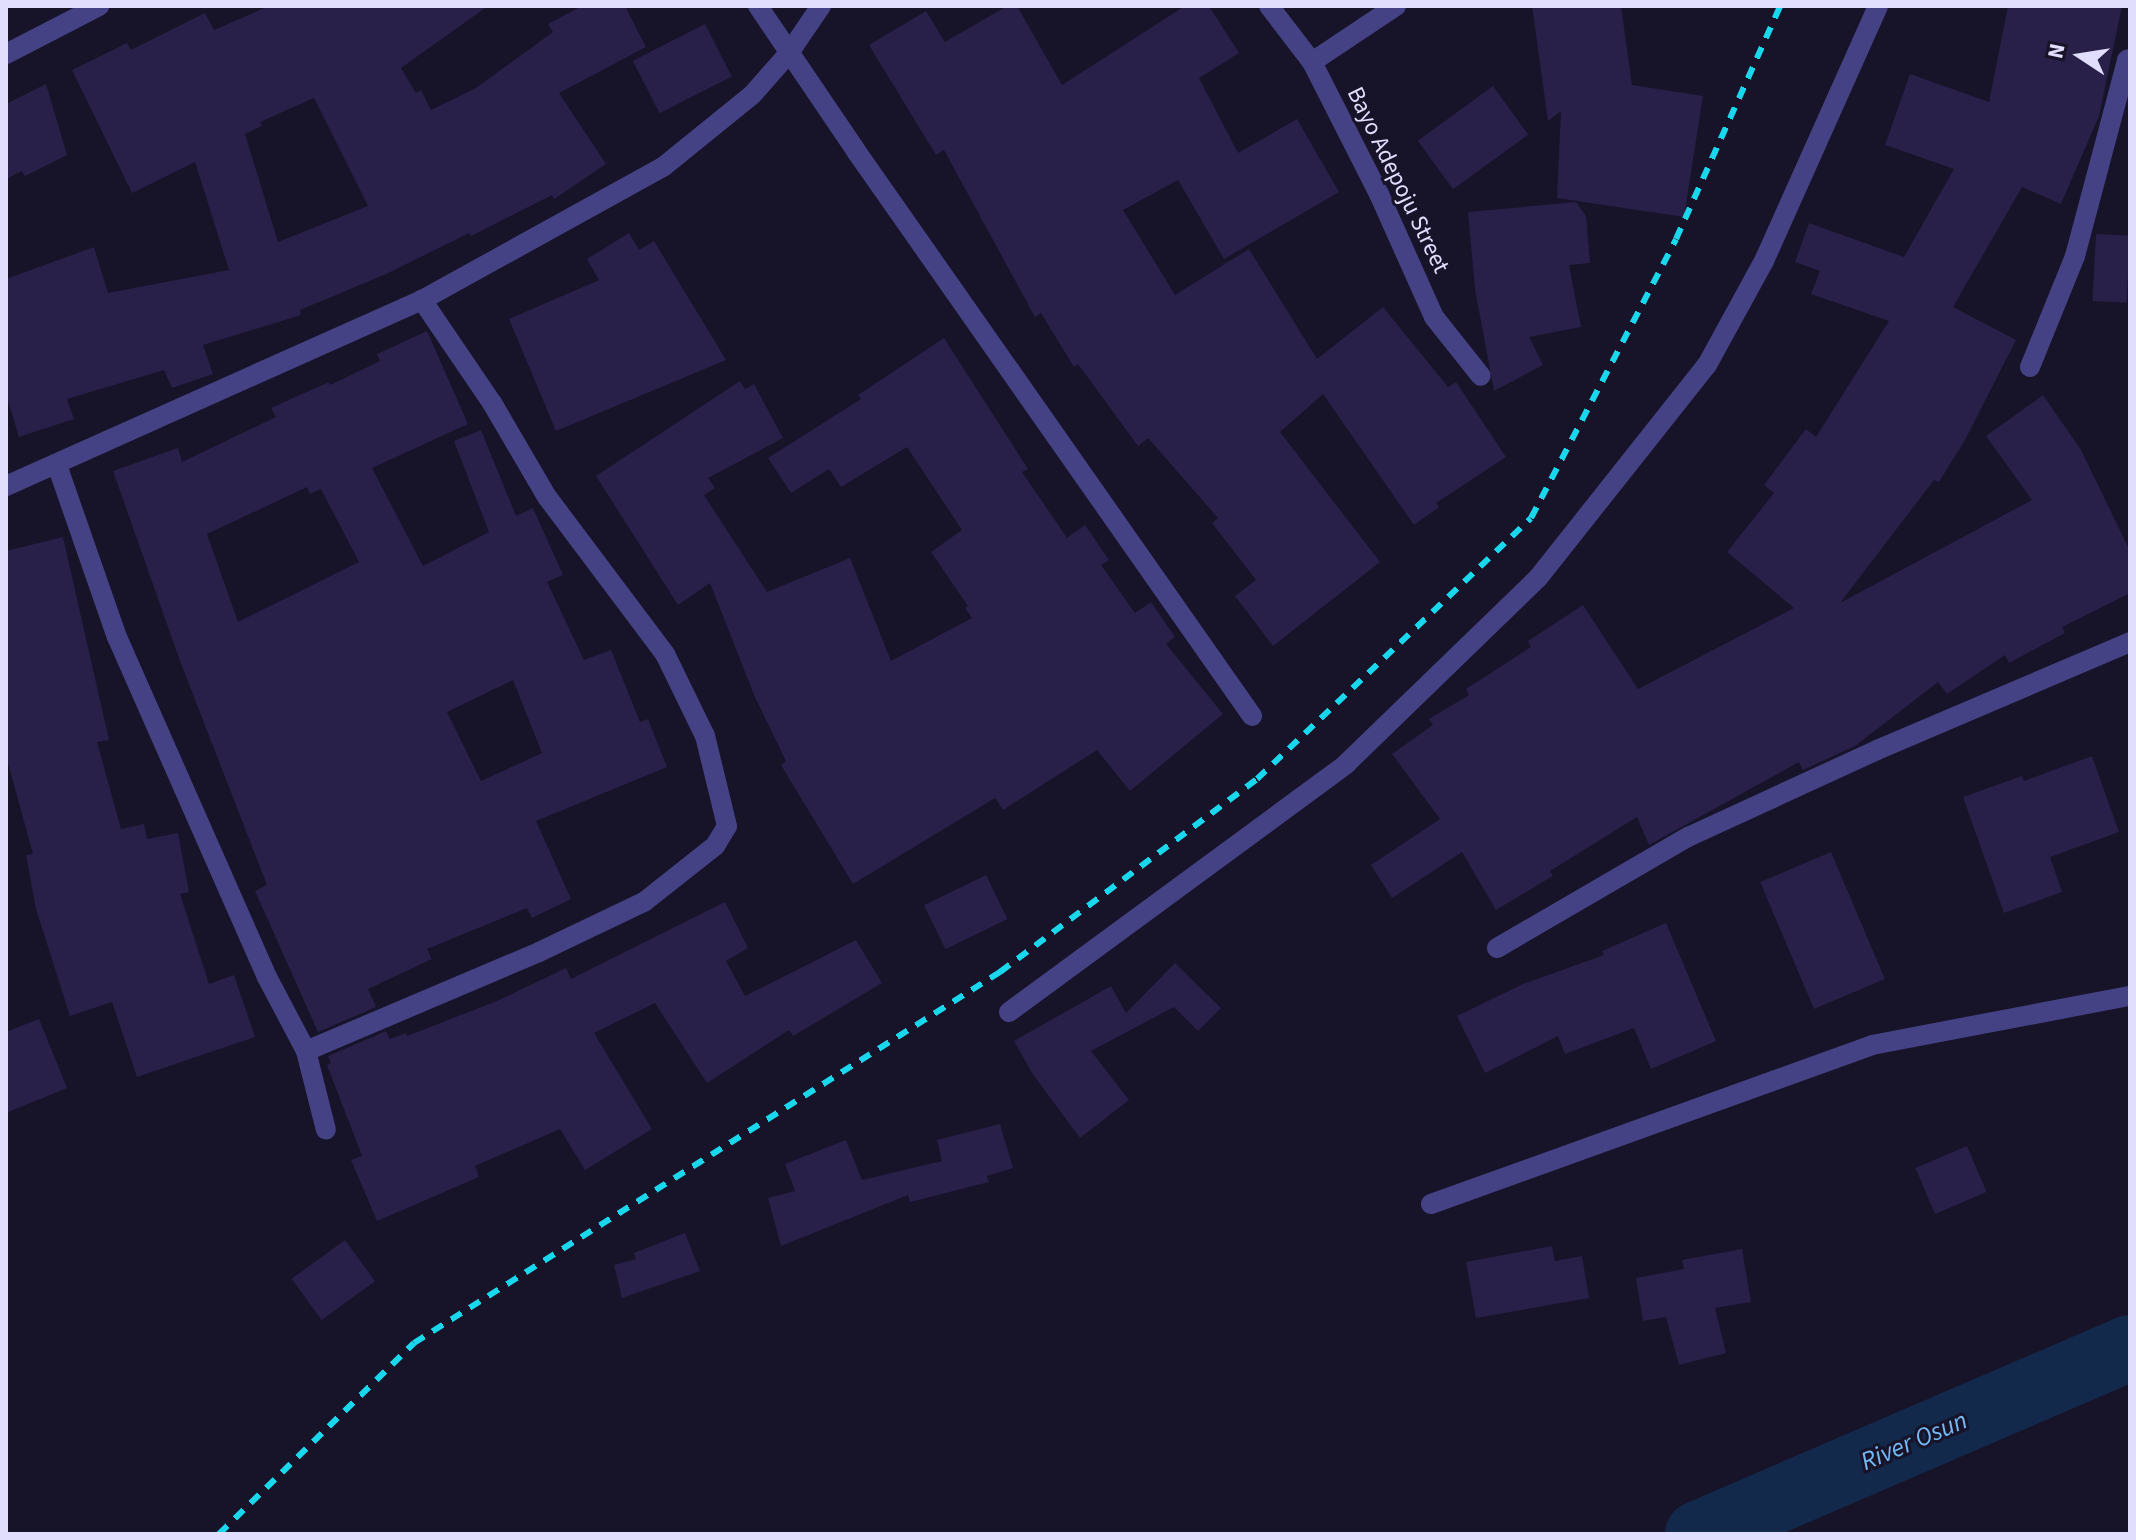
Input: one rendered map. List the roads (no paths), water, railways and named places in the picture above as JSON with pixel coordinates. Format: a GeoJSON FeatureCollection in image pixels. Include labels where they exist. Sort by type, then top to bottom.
{"type":"FeatureCollection","features":[{"type":"Feature","properties":{"kind":"street"},"geometry":{"type":"LineString","coordinates":[[6,54],[99,6]]}},
{"type":"Feature","properties":{"kind":"street"},"geometry":{"type":"LineString","coordinates":[[758,6],[1252,716]]}},
{"type":"Feature","properties":{"kind":"street"},"geometry":{"type":"LineString","coordinates":[[6,486],[422,300],[663,167],[752,95],[789,53],[821,6]]}},
{"type":"Feature","properties":{"kind":"street","name":"Bayo Adepoju Street"},"geometry":{"type":"LineString","coordinates":[[1269,6],[1312,62],[1379,194],[1434,317],[1481,376]]}},
{"type":"Feature","properties":{"kind":"street"},"geometry":{"type":"LineString","coordinates":[[1312,62],[1396,6]]}},
{"type":"Feature","properties":{"kind":"street"},"geometry":{"type":"LineString","coordinates":[[1009,1012],[1346,764],[1538,578],[1707,365],[1764,261],[1878,6]]}},
{"type":"Feature","properties":{"kind":"street"},"geometry":{"type":"LineString","coordinates":[[2030,367],[2075,256],[2127,60],[2130,59]]}},
{"type":"Feature","properties":{"kind":"street"},"geometry":{"type":"LineString","coordinates":[[306,1051],[539,952],[644,902],[715,846],[727,826],[705,736],[665,654],[547,497],[492,403],[422,300]]}},
{"type":"Feature","properties":{"kind":"street"},"geometry":{"type":"LineString","coordinates":[[57,465],[117,637],[267,977],[306,1051],[326,1130]]}},
{"type":"Feature","properties":{"kind":"street"},"geometry":{"type":"LineString","coordinates":[[1497,948],[1688,837],[1877,750],[2130,642]]}},
{"type":"Feature","properties":{"kind":"street"},"geometry":{"type":"LineString","coordinates":[[1431,1204],[1872,1045],[2130,996]]}},
{"type":"Feature","properties":{"kind":"waterway","name":"River Osun"},"geometry":{"type":"LineString","coordinates":[[1698,1534],[2130,1348]]}},
{"type":"Feature","properties":{"kind":"railway"},"geometry":{"type":"LineString","coordinates":[[219,1534],[414,1343],[1000,972],[1257,779],[1531,518],[1676,239],[1780,6]]}}]}
